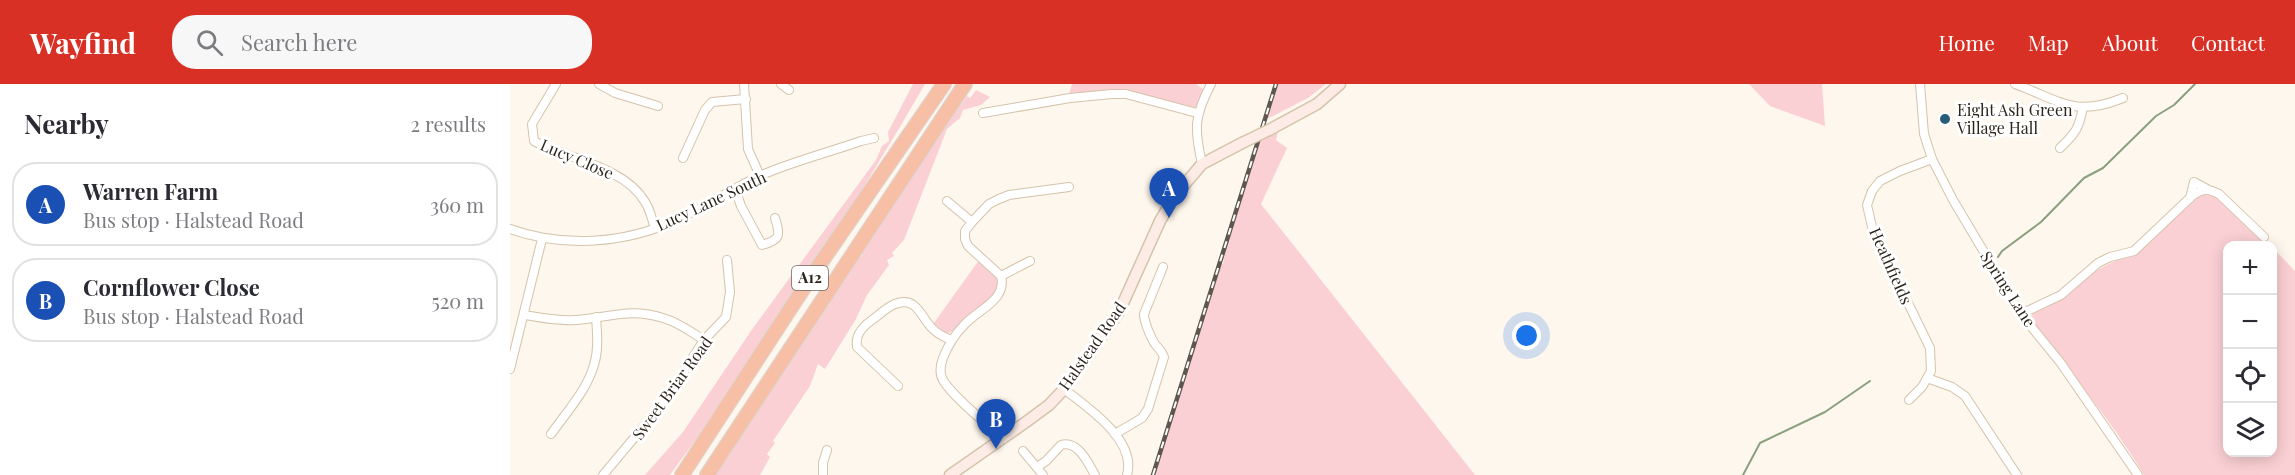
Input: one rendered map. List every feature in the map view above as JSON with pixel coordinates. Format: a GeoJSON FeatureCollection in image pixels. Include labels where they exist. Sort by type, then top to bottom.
{"type":"FeatureCollection","features":[{"type":"Feature","properties":{"kind":"highway","name":"A12"},"geometry":{"type":"LineString","coordinates":[[918,121],[937,84]]}},
{"type":"Feature","properties":{"kind":"highway","name":"A12"},"geometry":{"type":"LineString","coordinates":[[682,475],[811,277],[944,84]]}},
{"type":"Feature","properties":{"kind":"highway","name":"A12"},"geometry":{"type":"LineString","coordinates":[[707,475],[965,84]]}},
{"type":"Feature","properties":{"kind":"highway","name":"A12"},"geometry":{"type":"LineString","coordinates":[[924,146],[975,84]]}},
{"type":"Feature","properties":{"kind":"street","name":"Lucy Close"},"geometry":{"type":"LineString","coordinates":[[556,84],[532,124],[534,141],[620,177],[639,193],[646,203],[655,228]]}},
{"type":"Feature","properties":{"kind":"street"},"geometry":{"type":"LineString","coordinates":[[598,84],[615,93],[658,106]]}},
{"type":"Feature","properties":{"kind":"street"},"geometry":{"type":"LineString","coordinates":[[744,84],[748,148],[760,176]]}},
{"type":"Feature","properties":{"kind":"street"},"geometry":{"type":"LineString","coordinates":[[781,84],[789,90]]}},
{"type":"Feature","properties":{"kind":"street"},"geometry":{"type":"LineString","coordinates":[[1202,164],[1196,136],[1197,113],[1211,84]]}},
{"type":"Feature","properties":{"kind":"street","name":"Halstead Road"},"geometry":{"type":"LineString","coordinates":[[950,475],[1049,405],[1064,389],[1126,299],[1167,208],[1202,164],[1317,104],[1340,84]]}},
{"type":"Feature","properties":{"kind":"street","name":"Spring Lane"},"geometry":{"type":"LineString","coordinates":[[1920,84],[1924,134],[1932,159],[1953,200],[2021,314],[2060,362],[2138,475]]}},
{"type":"Feature","properties":{"kind":"street"},"geometry":{"type":"LineString","coordinates":[[2016,84],[2049,100],[2068,106],[2109,104],[2123,98]]}},
{"type":"Feature","properties":{"kind":"street"},"geometry":{"type":"LineString","coordinates":[[983,113],[1070,98],[1126,94],[1197,113]]}},
{"type":"Feature","properties":{"kind":"street"},"geometry":{"type":"LineString","coordinates":[[683,158],[705,110],[712,102],[746,99]]}},
{"type":"Feature","properties":{"kind":"street"},"geometry":{"type":"LineString","coordinates":[[2060,148],[2079,127],[2082,107]]}},
{"type":"Feature","properties":{"kind":"street","name":"Lucy Lane South"},"geometry":{"type":"LineString","coordinates":[[510,230],[542,239],[591,241],[655,228],[676,220],[760,176],[874,138]]}},
{"type":"Feature","properties":{"kind":"street","name":"Heathfields"},"geometry":{"type":"LineString","coordinates":[[1927,378],[1931,371],[1930,348],[1873,231],[1867,205],[1872,191],[1880,181],[1932,159]]}},
{"type":"Feature","properties":{"kind":"street"},"geometry":{"type":"LineString","coordinates":[[1002,438],[942,380],[940,373],[942,361],[951,340],[966,322],[998,296],[1002,289],[1001,276],[968,246],[965,231],[989,204],[999,199],[1009,195],[1069,187]]}},
{"type":"Feature","properties":{"kind":"street"},"geometry":{"type":"LineString","coordinates":[[735,189],[762,249],[778,236],[780,230],[775,218]]}},
{"type":"Feature","properties":{"kind":"street"},"geometry":{"type":"LineString","coordinates":[[2021,314],[2061,295],[2098,263],[2110,256],[2134,251],[2202,189],[2209,189],[2218,194],[2264,237]]}},
{"type":"Feature","properties":{"kind":"street"},"geometry":{"type":"LineString","coordinates":[[947,201],[972,222]]}},
{"type":"Feature","properties":{"kind":"street"},"geometry":{"type":"LineString","coordinates":[[510,369],[542,239]]}},
{"type":"Feature","properties":{"kind":"street","name":"Sweet Briar Road"},"geometry":{"type":"LineString","coordinates":[[603,475],[665,401],[704,340],[726,317],[730,292],[727,260]]}},
{"type":"Feature","properties":{"kind":"street"},"geometry":{"type":"LineString","coordinates":[[1001,276],[1030,261]]}},
{"type":"Feature","properties":{"kind":"street"},"geometry":{"type":"LineString","coordinates":[[1115,434],[1142,418],[1148,409],[1164,357],[1153,342],[1151,333],[1144,322],[1144,314],[1163,267]]}},
{"type":"Feature","properties":{"kind":"street"},"geometry":{"type":"LineString","coordinates":[[898,386],[856,347],[859,332],[866,324],[897,303],[910,303],[920,310],[931,328],[951,340]]}},
{"type":"Feature","properties":{"kind":"street"},"geometry":{"type":"LineString","coordinates":[[525,315],[560,320],[621,312],[641,313],[673,321],[704,340]]}},
{"type":"Feature","properties":{"kind":"street"},"geometry":{"type":"LineString","coordinates":[[551,434],[586,383],[594,366],[597,341],[596,317]]}},
{"type":"Feature","properties":{"kind":"street"},"geometry":{"type":"LineString","coordinates":[[1909,400],[1923,387],[1927,378],[1952,387],[1965,396],[2017,475]]}},
{"type":"Feature","properties":{"kind":"street"},"geometry":{"type":"LineString","coordinates":[[1064,389],[1104,420],[1115,434],[1129,463],[1126,475]]}},
{"type":"Feature","properties":{"kind":"street"},"geometry":{"type":"LineString","coordinates":[[1037,466],[1061,445],[1070,444],[1077,448],[1095,475]]}},
{"type":"Feature","properties":{"kind":"street"},"geometry":{"type":"LineString","coordinates":[[823,475],[823,463],[827,450]]}},
{"type":"Feature","properties":{"kind":"street"},"geometry":{"type":"LineString","coordinates":[[1023,451],[1043,475]]}},
{"type":"Feature","properties":{"kind":"shaded area"},"geometry":{"type":"Polygon","coordinates":[[[913,84],[925,84],[834,234],[737,381],[670,475],[645,475],[683,432],[753,328],[876,160],[882,146],[889,141],[888,132],[913,84]]]}},
{"type":"Feature","properties":{"kind":"shaded area"},"geometry":{"type":"Polygon","coordinates":[[[1072,84],[1196,84],[1204,90],[1197,108],[1130,92],[1069,94],[1072,84]]]}},
{"type":"Feature","properties":{"kind":"shaded area"},"geometry":{"type":"Polygon","coordinates":[[[1278,84],[1326,84],[1308,98],[1267,119],[1278,84]]]}},
{"type":"Feature","properties":{"kind":"shaded area"},"geometry":{"type":"Polygon","coordinates":[[[1749,84],[1822,84],[1825,126],[1770,106],[1749,84]]]}},
{"type":"Feature","properties":{"kind":"shaded area"},"geometry":{"type":"Polygon","coordinates":[[[976,90],[990,97],[981,105],[963,110],[960,118],[947,129],[904,240],[892,253],[894,256],[887,260],[889,265],[867,295],[856,319],[825,369],[818,364],[810,386],[773,441],[775,443],[767,454],[770,457],[760,475],[714,475],[742,432],[745,432],[746,427],[855,260],[863,255],[910,178],[967,96],[970,98],[976,90]]]}},
{"type":"Feature","properties":{"kind":"shaded area"},"geometry":{"type":"Polygon","coordinates":[[[1278,132],[1276,140],[1287,148],[1261,204],[1475,475],[1153,475],[1220,263],[1223,264],[1224,260],[1221,259],[1259,141],[1278,132]]]}},
{"type":"Feature","properties":{"kind":"shaded area"},"geometry":{"type":"Polygon","coordinates":[[[2211,192],[2266,241],[2223,241],[2223,457],[2277,457],[2277,252],[2295,271],[2295,475],[2144,475],[2118,434],[2031,318],[2033,312],[2067,296],[2086,276],[2118,259],[2136,254],[2185,207],[2200,196],[2211,192]]]}},
{"type":"Feature","properties":{"kind":"shaded area"},"geometry":{"type":"Polygon","coordinates":[[[979,260],[996,276],[998,287],[991,300],[947,334],[934,323],[979,260]]]}},
{"type":"Feature","properties":{"kind":"waterway"},"geometry":{"type":"LineString","coordinates":[[1998,257],[2002,251],[2041,222],[2084,178],[2103,168],[2156,116],[2174,105],[2195,84]]}},
{"type":"Feature","properties":{"kind":"waterway"},"geometry":{"type":"LineString","coordinates":[[1743,475],[1760,443],[1825,412],[1870,381]]}},
{"type":"Feature","properties":{"kind":"railway"},"geometry":{"type":"LineString","coordinates":[[1153,475],[1276,84]]}},
{"type":"Feature","properties":{"kind":"place","name":"Eight Ash Green Village Hall"},"geometry":{"type":"Point","coordinates":[1945,119]}},
{"type":"Feature","properties":{"kind":"place","name":"Warren Farm"},"geometry":{"type":"Point","coordinates":[1169,218]}},
{"type":"Feature","properties":{"kind":"place","name":"Cornflower Close"},"geometry":{"type":"Point","coordinates":[996,449]}}]}
